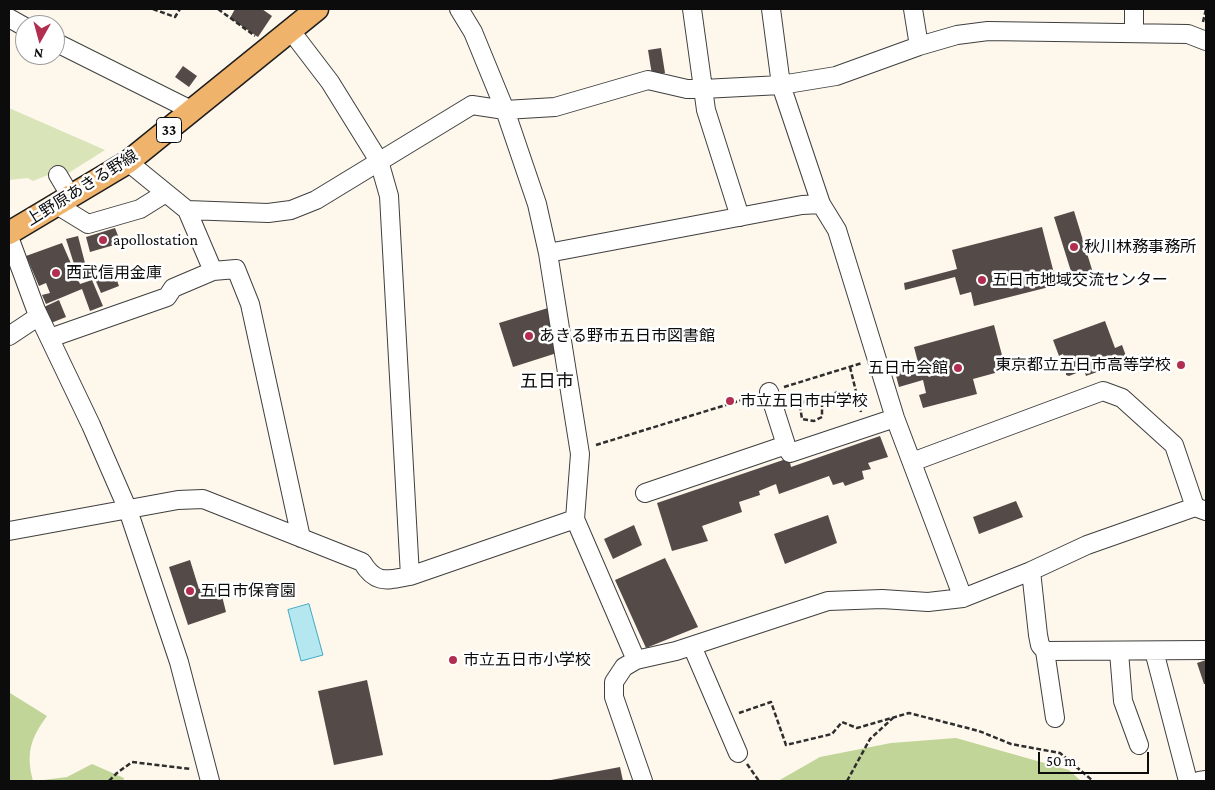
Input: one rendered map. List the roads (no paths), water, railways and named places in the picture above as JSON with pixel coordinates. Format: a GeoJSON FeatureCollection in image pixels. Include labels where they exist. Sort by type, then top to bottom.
{"type":"FeatureCollection","features":[{"type":"Feature","properties":{"kind":"main road","name":"上野原あきる野線"},"geometry":{"type":"LineString","coordinates":[[9,233],[128,162],[318,9]]}},
{"type":"Feature","properties":{"kind":"street"},"geometry":{"type":"LineString","coordinates":[[459,9],[473,32],[505,110],[537,204],[548,253],[580,454],[575,519],[636,660]]}},
{"type":"Feature","properties":{"kind":"street"},"geometry":{"type":"LineString","coordinates":[[692,9],[706,110],[740,217]]}},
{"type":"Feature","properties":{"kind":"street"},"geometry":{"type":"LineString","coordinates":[[771,9],[781,85],[821,204],[837,230],[895,418],[963,598]]}},
{"type":"Feature","properties":{"kind":"street"},"geometry":{"type":"LineString","coordinates":[[913,9],[919,46]]}},
{"type":"Feature","properties":{"kind":"street"},"geometry":{"type":"LineString","coordinates":[[1134,9],[1134,32]]}},
{"type":"Feature","properties":{"kind":"street"},"geometry":{"type":"LineString","coordinates":[[290,31],[330,82],[379,161],[390,196],[410,576]]}},
{"type":"Feature","properties":{"kind":"street"},"geometry":{"type":"LineString","coordinates":[[128,162],[164,194],[187,210],[268,214],[292,210],[316,200],[472,105],[505,110],[555,107],[648,80],[703,89],[781,85],[836,76],[919,46],[957,35],[988,31],[1188,34],[1206,41]]}},
{"type":"Feature","properties":{"kind":"street"},"geometry":{"type":"LineString","coordinates":[[65,47],[193,111]]}},
{"type":"Feature","properties":{"kind":"street"},"geometry":{"type":"LineString","coordinates":[[58,175],[64,201],[88,224],[140,210],[164,194]]}},
{"type":"Feature","properties":{"kind":"street"},"geometry":{"type":"LineString","coordinates":[[548,253],[802,204],[821,204]]}},
{"type":"Feature","properties":{"kind":"street"},"geometry":{"type":"LineString","coordinates":[[187,210],[213,271]]}},
{"type":"Feature","properties":{"kind":"street"},"geometry":{"type":"LineString","coordinates":[[9,238],[39,316],[128,510],[180,662],[208,776]]}},
{"type":"Feature","properties":{"kind":"street"},"geometry":{"type":"LineString","coordinates":[[50,338],[167,297],[173,288],[213,271],[236,269],[250,304],[301,538]]}},
{"type":"Feature","properties":{"kind":"street"},"geometry":{"type":"LineString","coordinates":[[9,336],[39,316]]}},
{"type":"Feature","properties":{"kind":"street"},"geometry":{"type":"LineString","coordinates":[[769,392],[790,453],[895,418]]}},
{"type":"Feature","properties":{"kind":"street"},"geometry":{"type":"LineString","coordinates":[[644,781],[614,697],[614,682],[624,667],[636,660],[692,646],[828,601],[882,599],[928,602],[963,598],[1031,571],[1087,545],[1200,509],[1174,445],[1122,398],[1102,392],[912,462]]}},
{"type":"Feature","properties":{"kind":"street"},"geometry":{"type":"LineString","coordinates":[[645,493],[786,445]]}},
{"type":"Feature","properties":{"kind":"street"},"geometry":{"type":"LineString","coordinates":[[9,531],[178,500],[203,499],[362,562],[370,575],[383,580],[410,576],[575,519]]}},
{"type":"Feature","properties":{"kind":"street"},"geometry":{"type":"LineString","coordinates":[[1031,571],[1039,640],[1045,651],[1055,718]]}},
{"type":"Feature","properties":{"kind":"street"},"geometry":{"type":"LineString","coordinates":[[692,646],[738,753]]}},
{"type":"Feature","properties":{"kind":"street"},"geometry":{"type":"LineString","coordinates":[[1045,651],[1154,652],[1206,650]]}},
{"type":"Feature","properties":{"kind":"street"},"geometry":{"type":"LineString","coordinates":[[1118,652],[1123,701],[1139,745]]}},
{"type":"Feature","properties":{"kind":"street"},"geometry":{"type":"LineString","coordinates":[[1154,652],[1188,781]]}},
{"type":"Feature","properties":{"kind":"street"},"geometry":{"type":"LineString","coordinates":[[1200,781],[1206,780]]}},
{"type":"Feature","properties":{"kind":"water"},"geometry":{"type":"Polygon","coordinates":[[[309,604],[323,655],[301,661],[288,610],[309,604]]]}},
{"type":"Feature","properties":{"kind":"place","name":"apollostation"},"geometry":{"type":"Point","coordinates":[103,240]}},
{"type":"Feature","properties":{"kind":"place","name":"秋川林務事務所"},"geometry":{"type":"Point","coordinates":[1074,247]}},
{"type":"Feature","properties":{"kind":"place","name":"西武信用金庫"},"geometry":{"type":"Point","coordinates":[56,273]}},
{"type":"Feature","properties":{"kind":"place","name":"五日市地域交流センター"},"geometry":{"type":"Point","coordinates":[982,280]}},
{"type":"Feature","properties":{"kind":"place","name":"あきる野市五日市図書館"},"geometry":{"type":"Point","coordinates":[529,336]}},
{"type":"Feature","properties":{"kind":"place","name":"東京都立五日市高等学校"},"geometry":{"type":"Point","coordinates":[1181,365]}},
{"type":"Feature","properties":{"kind":"place","name":"五日市会館"},"geometry":{"type":"Point","coordinates":[958,368]}},
{"type":"Feature","properties":{"kind":"place","name":"市立五日市中学校"},"geometry":{"type":"Point","coordinates":[730,401]}},
{"type":"Feature","properties":{"kind":"place","name":"五日市保育園"},"geometry":{"type":"Point","coordinates":[190,591]}},
{"type":"Feature","properties":{"kind":"place","name":"市立五日市小学校"},"geometry":{"type":"Point","coordinates":[453,660]}},
{"type":"Feature","properties":{"kind":"district","name":"五日市"},"geometry":{"type":"Point","coordinates":[547,381]}}]}
